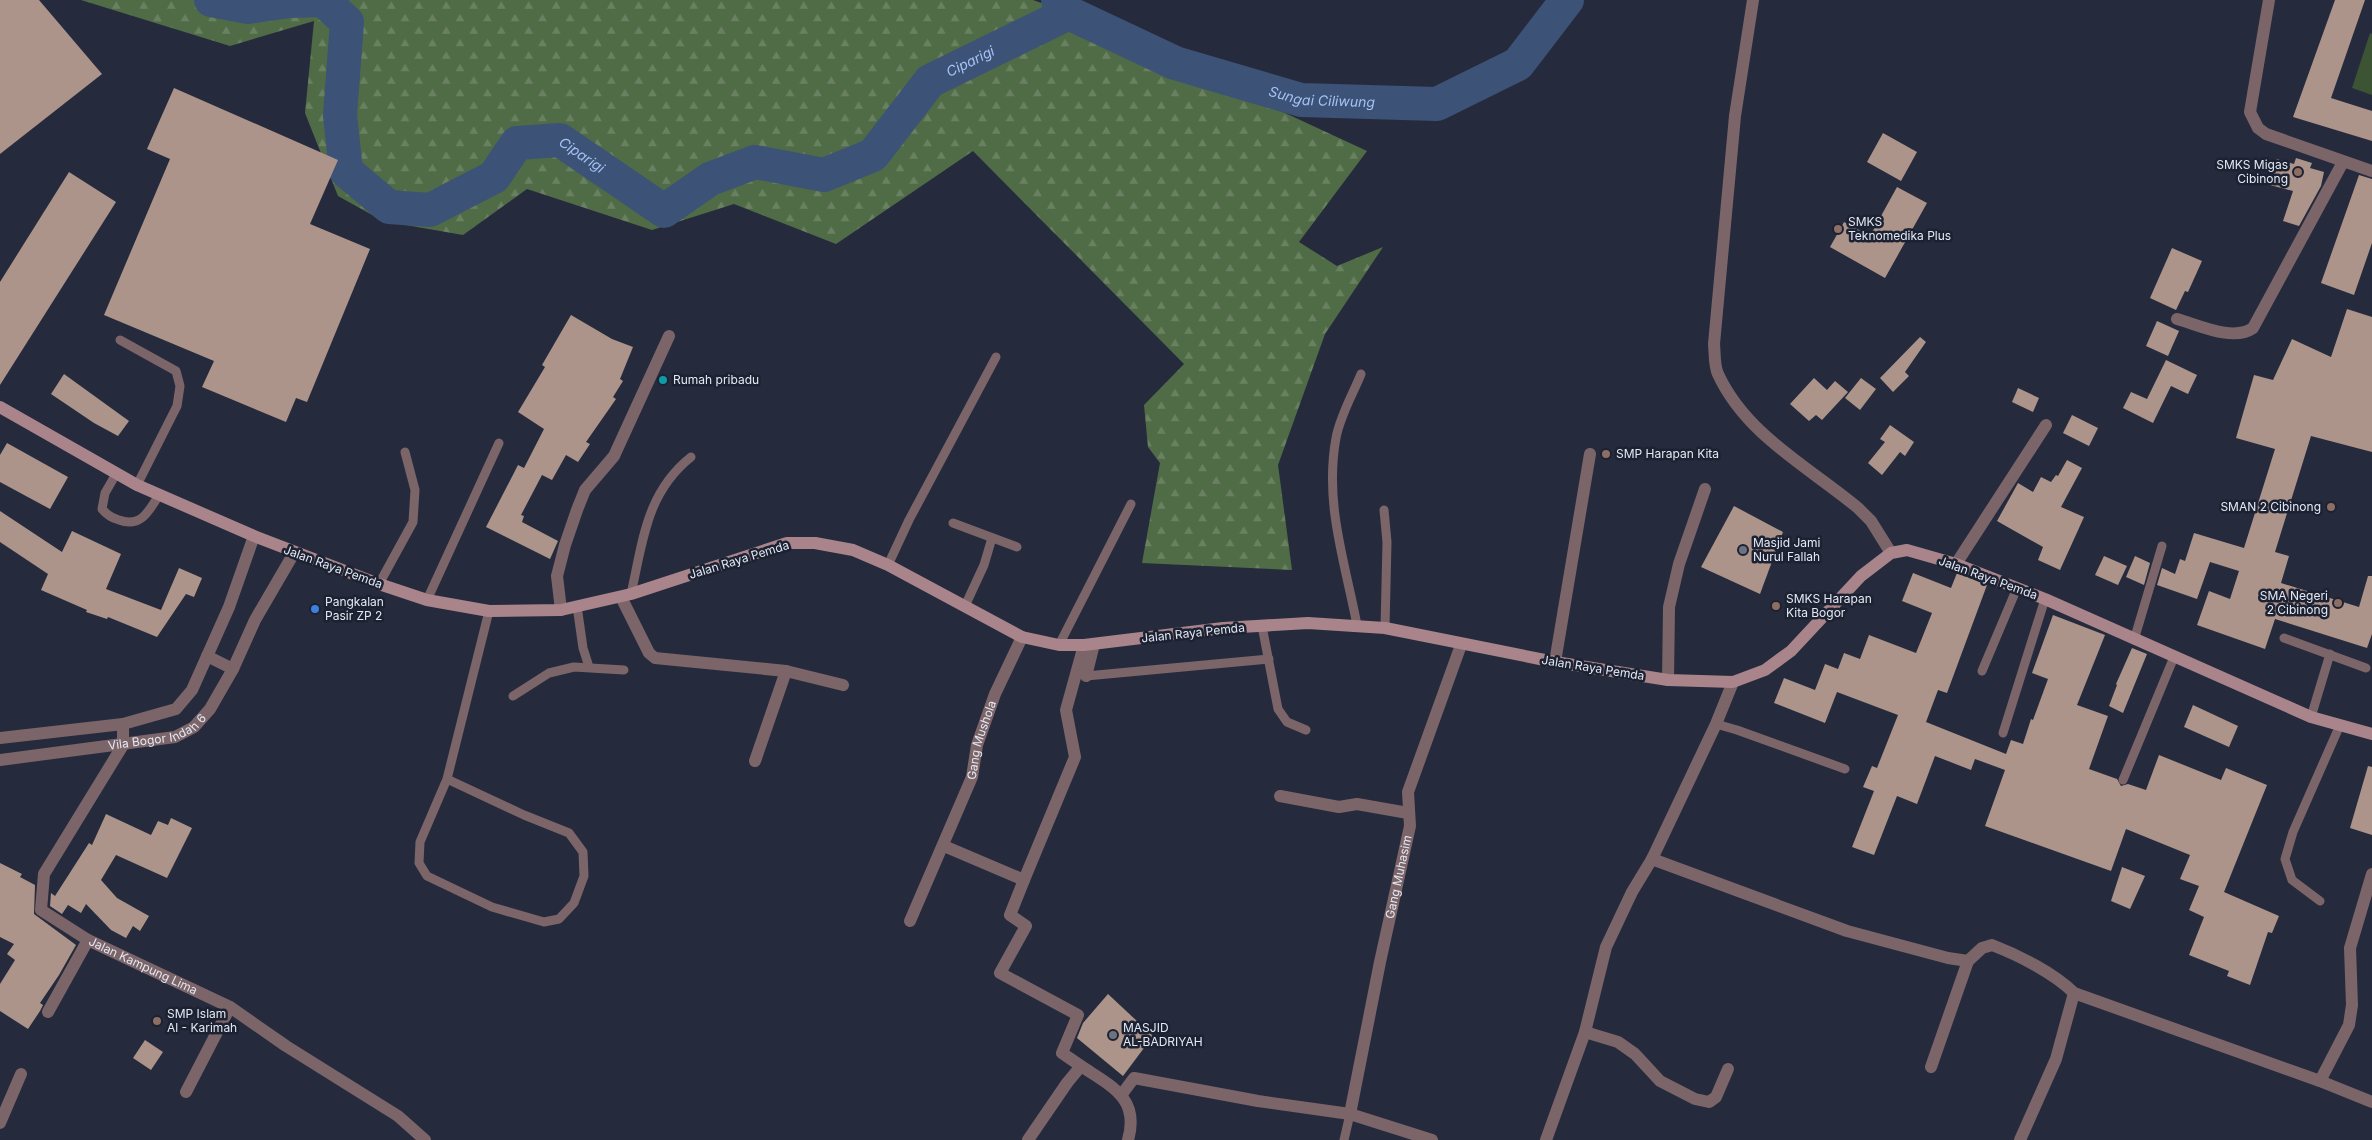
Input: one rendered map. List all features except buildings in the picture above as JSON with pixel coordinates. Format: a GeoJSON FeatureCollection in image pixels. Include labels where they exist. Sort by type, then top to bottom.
{"type":"FeatureCollection","features":[{"type":"Feature","properties":{"kind":"main road","name":"Jalan Raya Pemda"},"geometry":{"type":"LineString","coordinates":[[0,407],[136,485],[294,553],[427,600],[489,611],[560,610],[626,595],[787,543],[815,543],[853,550],[888,565],[1022,637],[1060,645],[1089,645],[1223,628],[1308,623],[1357,625],[1385,628],[1461,645],[1554,662],[1668,680],[1733,682],[1765,670],[1791,651],[1861,576],[1891,553],[1907,550],[1956,564],[2045,599],[2311,717],[2372,734]]}},
{"type":"Feature","properties":{"kind":"street"},"geometry":{"type":"LineString","coordinates":[[1753,0],[1734,126],[1714,344],[1717,373],[1733,399],[1762,434],[1858,508],[1871,521],[1891,553]]}},
{"type":"Feature","properties":{"kind":"street"},"geometry":{"type":"LineString","coordinates":[[2269,0],[2250,112],[2253,121],[2266,134],[2372,171]]}},
{"type":"Feature","properties":{"kind":"street"},"geometry":{"type":"LineString","coordinates":[[2177,319],[2234,334],[2245,334],[2253,328],[2343,162]]}},
{"type":"Feature","properties":{"kind":"street"},"geometry":{"type":"LineString","coordinates":[[560,610],[557,576],[564,545],[577,510],[585,490],[614,456],[669,336]]}},
{"type":"Feature","properties":{"kind":"street"},"geometry":{"type":"LineString","coordinates":[[1956,564],[2046,425]]}},
{"type":"Feature","properties":{"kind":"street"},"geometry":{"type":"LineString","coordinates":[[1554,662],[1590,454]]}},
{"type":"Feature","properties":{"kind":"street"},"geometry":{"type":"LineString","coordinates":[[1668,680],[1669,607],[1679,564],[1705,489]]}},
{"type":"Feature","properties":{"kind":"street"},"geometry":{"type":"LineString","coordinates":[[13,758],[5,737],[124,724],[176,710],[192,690],[229,607],[254,536]]}},
{"type":"Feature","properties":{"kind":"street","name":"Vila Bogor Indah 6"},"geometry":{"type":"LineString","coordinates":[[0,760],[175,737],[194,727],[210,709],[233,669],[255,620],[294,553]]}},
{"type":"Feature","properties":{"kind":"street"},"geometry":{"type":"LineString","coordinates":[[626,595],[649,653],[655,658],[786,671],[843,685]]}},
{"type":"Feature","properties":{"kind":"street","name":"Gang Mushola"},"geometry":{"type":"LineString","coordinates":[[910,921],[944,846],[972,777],[977,745],[995,694],[1022,637]]}},
{"type":"Feature","properties":{"kind":"street"},"geometry":{"type":"LineString","coordinates":[[1086,676],[1089,645]]}},
{"type":"Feature","properties":{"kind":"street"},"geometry":{"type":"LineString","coordinates":[[1089,645],[1066,710],[1075,756],[1010,915],[1026,926],[1000,973],[1078,1015],[1062,1054],[1122,1094],[1131,1115],[1132,1128],[1128,1140]]}},
{"type":"Feature","properties":{"kind":"street","name":"Gang Muhasim"},"geometry":{"type":"LineString","coordinates":[[1350,1114],[1380,962],[1410,826],[1408,792],[1461,645]]}},
{"type":"Feature","properties":{"kind":"street"},"geometry":{"type":"LineString","coordinates":[[207,656],[233,669]]}},
{"type":"Feature","properties":{"kind":"street"},"geometry":{"type":"LineString","coordinates":[[755,761],[786,671]]}},
{"type":"Feature","properties":{"kind":"street"},"geometry":{"type":"LineString","coordinates":[[1546,1140],[1585,1032],[1606,947],[1632,892],[1652,860],[1716,724],[1733,682]]}},
{"type":"Feature","properties":{"kind":"street"},"geometry":{"type":"LineString","coordinates":[[123,745],[124,724]]}},
{"type":"Feature","properties":{"kind":"street","name":"Jalan Kampung Lima"},"geometry":{"type":"LineString","coordinates":[[123,745],[44,874],[41,910],[88,940],[230,1007],[286,1046],[398,1116],[425,1140]]}},
{"type":"Feature","properties":{"kind":"street"},"geometry":{"type":"LineString","coordinates":[[1280,796],[1339,807],[1357,804],[1408,813]]}},
{"type":"Feature","properties":{"kind":"street"},"geometry":{"type":"LineString","coordinates":[[944,846],[1024,880]]}},
{"type":"Feature","properties":{"kind":"street"},"geometry":{"type":"LineString","coordinates":[[1652,860],[1847,931],[1948,958],[1968,961]]}},
{"type":"Feature","properties":{"kind":"street"},"geometry":{"type":"LineString","coordinates":[[2320,1081],[2349,1025],[2352,1005],[2350,948],[2372,874]]}},
{"type":"Feature","properties":{"kind":"street"},"geometry":{"type":"LineString","coordinates":[[48,1012],[88,940]]}},
{"type":"Feature","properties":{"kind":"street"},"geometry":{"type":"LineString","coordinates":[[1931,1067],[1968,961],[1982,948],[1992,945],[2027,962],[2064,984],[2074,993],[2320,1081],[2372,1102]]}},
{"type":"Feature","properties":{"kind":"street"},"geometry":{"type":"LineString","coordinates":[[2020,1140],[2056,1059],[2074,993]]}},
{"type":"Feature","properties":{"kind":"street"},"geometry":{"type":"LineString","coordinates":[[186,1092],[230,1007]]}},
{"type":"Feature","properties":{"kind":"street"},"geometry":{"type":"LineString","coordinates":[[1585,1032],[1618,1042],[1635,1054],[1660,1081],[1695,1099],[1709,1102],[1716,1097],[1728,1069]]}},
{"type":"Feature","properties":{"kind":"street"},"geometry":{"type":"LineString","coordinates":[[1028,1140],[1067,1082],[1081,1066]]}},
{"type":"Feature","properties":{"kind":"street"},"geometry":{"type":"LineString","coordinates":[[0,1123],[21,1074]]}},
{"type":"Feature","properties":{"kind":"street"},"geometry":{"type":"LineString","coordinates":[[1122,1094],[1134,1078],[1258,1101],[1350,1114],[1432,1140]]}},
{"type":"Feature","properties":{"kind":"lane"},"geometry":{"type":"LineString","coordinates":[[120,340],[176,371],[180,386],[177,406],[136,485]]}},
{"type":"Feature","properties":{"kind":"lane"},"geometry":{"type":"LineString","coordinates":[[888,565],[996,357]]}},
{"type":"Feature","properties":{"kind":"lane"},"geometry":{"type":"LineString","coordinates":[[1357,625],[1348,577],[1336,530],[1331,483],[1336,436],[1360,374]]}},
{"type":"Feature","properties":{"kind":"lane"},"geometry":{"type":"LineString","coordinates":[[427,600],[499,443]]}},
{"type":"Feature","properties":{"kind":"lane"},"geometry":{"type":"LineString","coordinates":[[379,584],[413,522],[415,490],[405,452]]}},
{"type":"Feature","properties":{"kind":"lane"},"geometry":{"type":"LineString","coordinates":[[626,595],[656,501],[667,479],[691,457]]}},
{"type":"Feature","properties":{"kind":"lane"},"geometry":{"type":"LineString","coordinates":[[116,474],[106,493],[102,509],[117,520],[130,523],[139,521],[147,515],[159,495]]}},
{"type":"Feature","properties":{"kind":"lane"},"geometry":{"type":"LineString","coordinates":[[1060,645],[1131,504]]}},
{"type":"Feature","properties":{"kind":"lane"},"geometry":{"type":"LineString","coordinates":[[1384,510],[1387,542],[1385,628]]}},
{"type":"Feature","properties":{"kind":"lane"},"geometry":{"type":"LineString","coordinates":[[953,523],[1016,547]]}},
{"type":"Feature","properties":{"kind":"lane"},"geometry":{"type":"LineString","coordinates":[[965,606],[984,565],[992,538]]}},
{"type":"Feature","properties":{"kind":"lane"},"geometry":{"type":"LineString","coordinates":[[2134,640],[2162,546]]}},
{"type":"Feature","properties":{"kind":"lane"},"geometry":{"type":"LineString","coordinates":[[1982,671],[2017,588]]}},
{"type":"Feature","properties":{"kind":"lane"},"geometry":{"type":"LineString","coordinates":[[2003,733],[2045,599]]}},
{"type":"Feature","properties":{"kind":"lane"},"geometry":{"type":"LineString","coordinates":[[577,606],[583,648],[589,667]]}},
{"type":"Feature","properties":{"kind":"lane"},"geometry":{"type":"LineString","coordinates":[[447,779],[524,815],[569,833],[583,852],[584,876],[574,903],[559,919],[544,922],[492,907],[427,876],[419,863],[420,842],[447,779],[489,611]]}},
{"type":"Feature","properties":{"kind":"lane"},"geometry":{"type":"LineString","coordinates":[[1262,626],[1278,709],[1287,722],[1306,730]]}},
{"type":"Feature","properties":{"kind":"lane"},"geometry":{"type":"LineString","coordinates":[[2284,638],[2366,668]]}},
{"type":"Feature","properties":{"kind":"lane"},"geometry":{"type":"LineString","coordinates":[[2311,717],[2330,654]]}},
{"type":"Feature","properties":{"kind":"lane"},"geometry":{"type":"LineString","coordinates":[[2123,780],[2174,657]]}},
{"type":"Feature","properties":{"kind":"lane"},"geometry":{"type":"LineString","coordinates":[[1086,676],[1269,659]]}},
{"type":"Feature","properties":{"kind":"lane"},"geometry":{"type":"LineString","coordinates":[[513,696],[549,673],[574,667],[624,670]]}},
{"type":"Feature","properties":{"kind":"lane"},"geometry":{"type":"LineString","coordinates":[[1716,724],[1846,769]]}},
{"type":"Feature","properties":{"kind":"lane"},"geometry":{"type":"LineString","coordinates":[[2320,901],[2292,880],[2285,859],[2293,832],[2340,725]]}},
{"type":"Feature","properties":{"kind":"lane"},"geometry":{"type":"LineString","coordinates":[[1344,1140],[1350,1114]]}},
{"type":"Feature","properties":{"kind":"green space"},"geometry":{"type":"Polygon","coordinates":[[[81,0],[1033,0],[1069,13],[1367,151],[1299,242],[1337,266],[1383,247],[1325,334],[1278,465],[1292,570],[1142,563],[1160,463],[1148,447],[1144,405],[1184,364],[973,151],[836,244],[734,204],[652,230],[527,189],[463,235],[383,221],[338,196],[305,113],[314,21],[230,46],[81,0]]]}},
{"type":"Feature","properties":{"kind":"green space"},"geometry":{"type":"Polygon","coordinates":[[[2370,33],[2372,34],[2372,95],[2352,88],[2370,33]]]}},
{"type":"Feature","properties":{"kind":"waterway","name":"Ciparigi"},"geometry":{"type":"LineString","coordinates":[[211,0],[248,7],[290,1],[323,0],[347,22],[340,115],[346,171],[389,207],[430,210],[494,177],[517,143],[560,140],[664,211],[710,179],[755,162],[824,175],[873,155],[930,81],[1069,13]]}},
{"type":"Feature","properties":{"kind":"waterway","name":"Sungai Ciliwung"},"geometry":{"type":"LineString","coordinates":[[1058,0],[1069,13],[1175,63],[1301,100],[1437,104],[1518,64],[1567,0]]}},
{"type":"Feature","properties":{"kind":"place","name":"SMKS Migas Cibinong"},"geometry":{"type":"Point","coordinates":[2298,172]}},
{"type":"Feature","properties":{"kind":"place","name":"SMKS Teknomedika Plus"},"geometry":{"type":"Point","coordinates":[1838,229]}},
{"type":"Feature","properties":{"kind":"place","name":"Rumah pribadu"},"geometry":{"type":"Point","coordinates":[663,380]}},
{"type":"Feature","properties":{"kind":"place","name":"SMP Harapan Kita"},"geometry":{"type":"Point","coordinates":[1606,454]}},
{"type":"Feature","properties":{"kind":"place","name":"SMAN 2 Cibinong"},"geometry":{"type":"Point","coordinates":[2331,507]}},
{"type":"Feature","properties":{"kind":"place","name":"Masjid Jami Nurul Fallah"},"geometry":{"type":"Point","coordinates":[1743,550]}},
{"type":"Feature","properties":{"kind":"place","name":"SMA Negeri 2 Cibinong"},"geometry":{"type":"Point","coordinates":[2338,603]}},
{"type":"Feature","properties":{"kind":"place","name":"SMKS Harapan Kita Bogor"},"geometry":{"type":"Point","coordinates":[1776,606]}},
{"type":"Feature","properties":{"kind":"place","name":"Pangkalan Pasir ZP 2"},"geometry":{"type":"Point","coordinates":[315,609]}},
{"type":"Feature","properties":{"kind":"place","name":"SMP Islam Al - Karimah"},"geometry":{"type":"Point","coordinates":[157,1021]}},
{"type":"Feature","properties":{"kind":"place","name":"MASJID AL-BADRIYAH"},"geometry":{"type":"Point","coordinates":[1113,1035]}}]}
